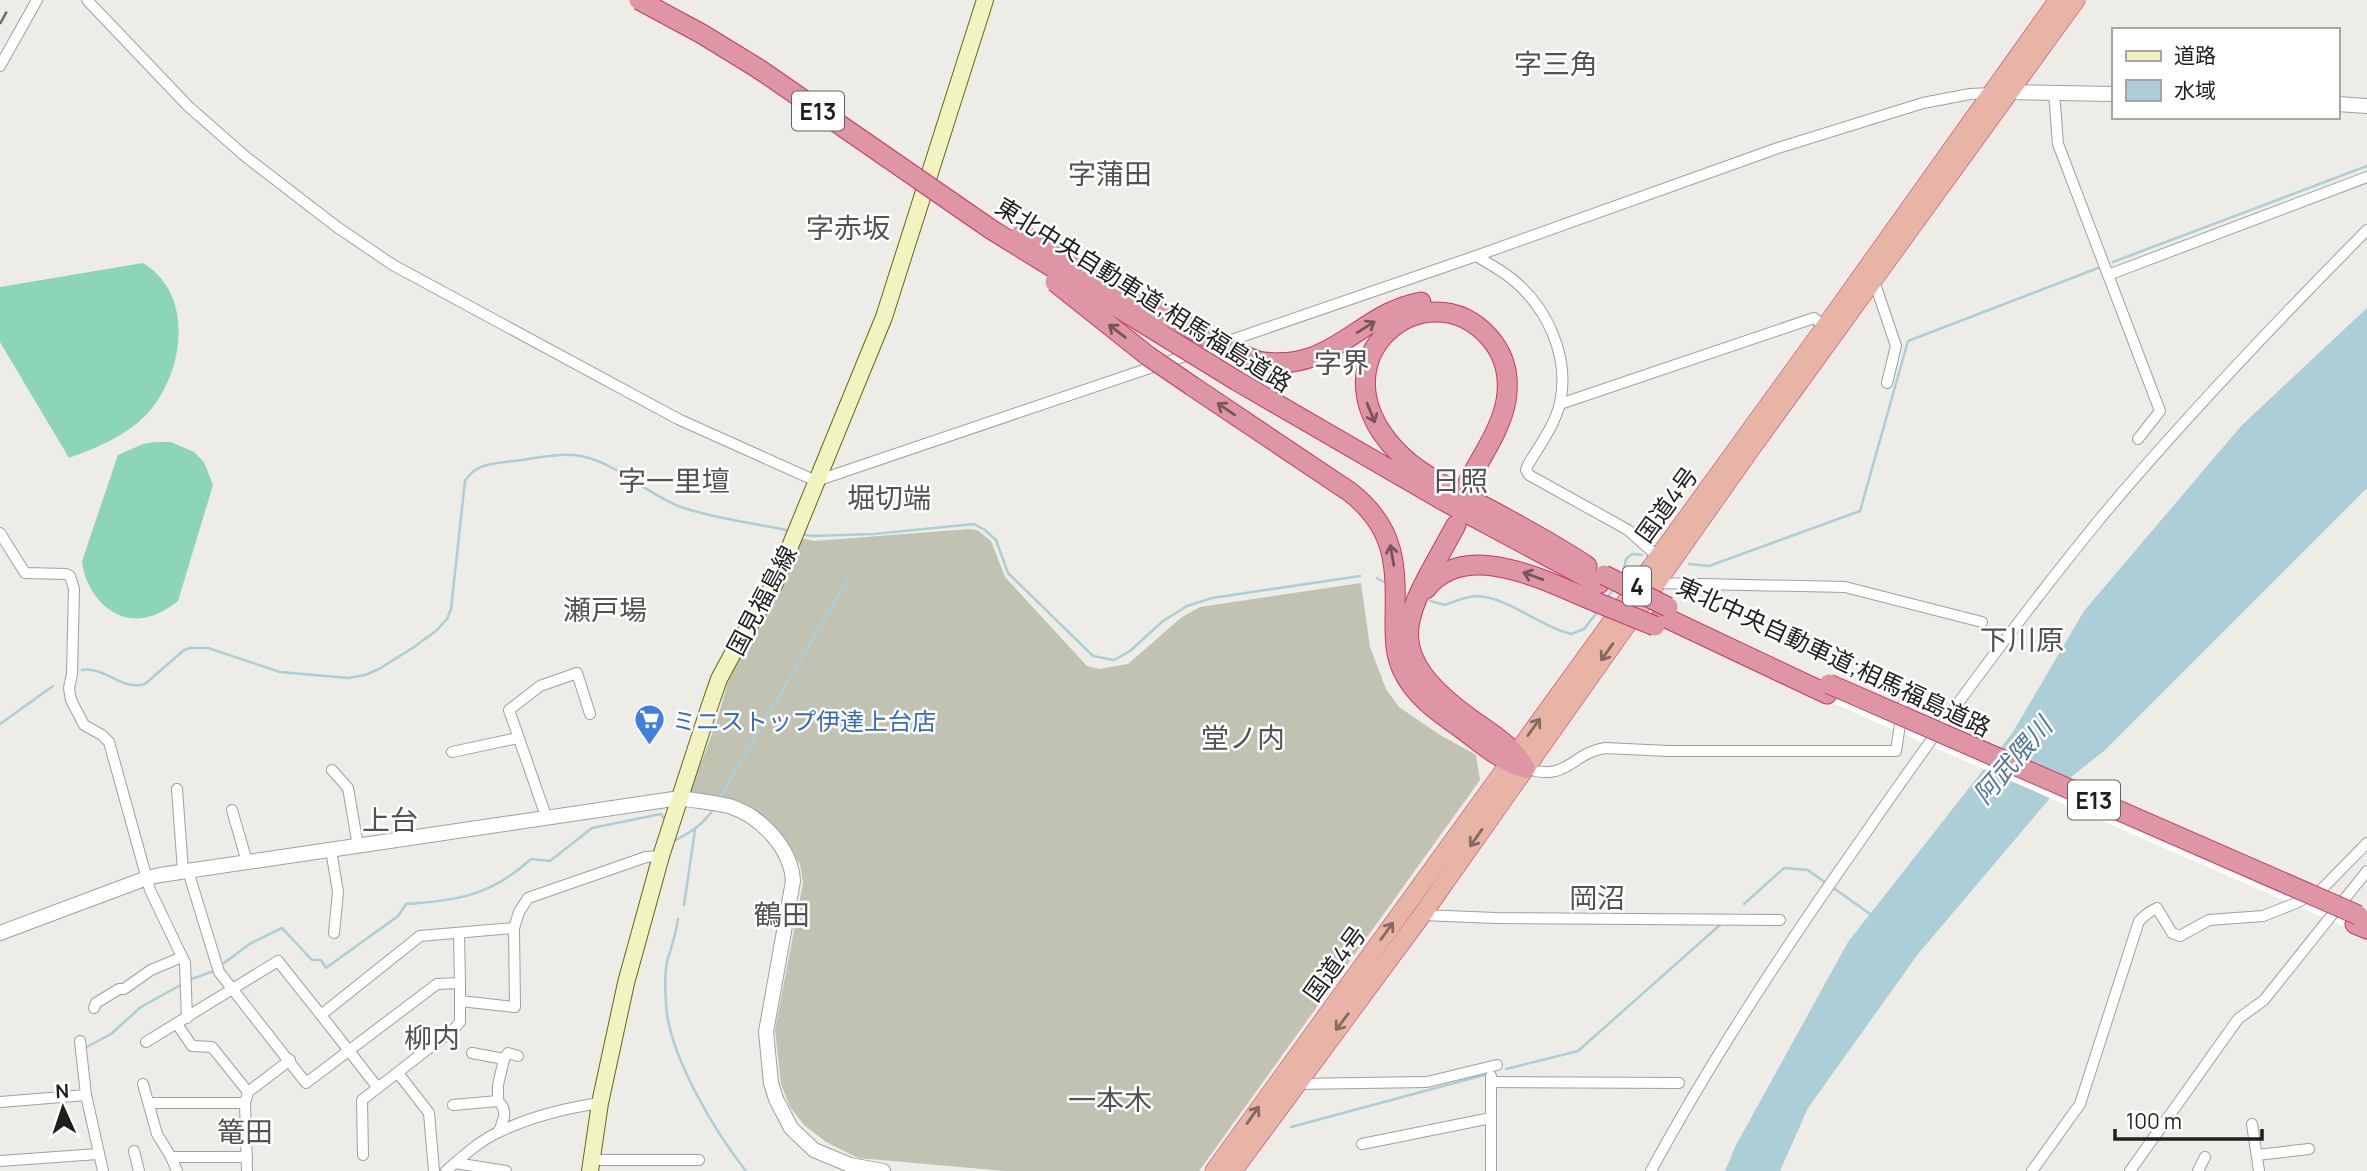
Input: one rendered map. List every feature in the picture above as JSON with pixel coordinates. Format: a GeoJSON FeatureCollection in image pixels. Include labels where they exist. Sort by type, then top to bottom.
{"type":"FeatureCollection","features":[{"type":"Feature","properties":{"kind":"highway","name":"東北中央自動車道;相馬福島道路"},"geometry":{"type":"LineString","coordinates":[[639,0],[759,69],[1000,228],[1246,372],[1433,495],[1662,616],[1803,684],[1828,689]]}},
{"type":"Feature","properties":{"kind":"highway","name":"東北中央自動車道;相馬福島道路"},"geometry":{"type":"LineString","coordinates":[[658,0],[776,69],[1000,228]]}},
{"type":"Feature","properties":{"kind":"highway","name":"国道4号"},"geometry":{"type":"LineString","coordinates":[[1214,1171],[1275,1084],[1874,281],[2001,92],[2058,0]]}},
{"type":"Feature","properties":{"kind":"highway","name":"国道4号"},"geometry":{"type":"LineString","coordinates":[[1649,581],[1658,557],[1825,327],[2001,92],[2076,0]]}},
{"type":"Feature","properties":{"kind":"highway"},"geometry":{"type":"LineString","coordinates":[[1000,228],[1233,351],[1246,372],[1310,359],[1386,315],[1413,303],[1442,301],[1461,305],[1478,313],[1493,323],[1507,341],[1515,360],[1518,382],[1517,404],[1509,426],[1472,484],[1504,409],[1508,383],[1504,363],[1496,345],[1468,319],[1444,312],[1426,313],[1408,318],[1392,327],[1379,341],[1368,358],[1364,377],[1371,416],[1380,433],[1412,465],[1437,482],[1561,548],[1597,582],[1662,616]]}},
{"type":"Feature","properties":{"kind":"highway"},"geometry":{"type":"LineString","coordinates":[[1000,228],[1046,275],[1148,356],[1350,492],[1371,511],[1385,531],[1392,555],[1398,657],[1414,689],[1434,709],[1516,761]]}},
{"type":"Feature","properties":{"kind":"highway"},"geometry":{"type":"LineString","coordinates":[[1395,623],[1407,591],[1450,522],[1414,605],[1408,627],[1410,650],[1426,681],[1444,700],[1516,761]]}},
{"type":"Feature","properties":{"kind":"highway"},"geometry":{"type":"LineString","coordinates":[[1414,605],[1432,582],[1459,567],[1472,565],[1597,582]]}},
{"type":"Feature","properties":{"kind":"highway","name":"東北中央自動車道;相馬福島道路"},"geometry":{"type":"LineString","coordinates":[[1662,616],[2362,922]]}},
{"type":"Feature","properties":{"kind":"highway","name":"国道4号"},"geometry":{"type":"LineString","coordinates":[[1233,1171],[1422,915],[1516,761]]}},
{"type":"Feature","properties":{"kind":"main road","name":"国見福島線"},"geometry":{"type":"LineString","coordinates":[[591,1166],[600,1103],[626,983],[661,856],[719,679],[775,583],[884,317],[985,0]]}},
{"type":"Feature","properties":{"kind":"street"},"geometry":{"type":"LineString","coordinates":[[0,66],[37,0]]}},
{"type":"Feature","properties":{"kind":"street"},"geometry":{"type":"LineString","coordinates":[[87,0],[188,106],[246,157],[337,227],[393,265],[678,419],[816,481],[1476,256],[1777,148],[1923,103],[1970,94],[2001,92],[2112,94]]}},
{"type":"Feature","properties":{"kind":"street"},"geometry":{"type":"LineString","coordinates":[[2054,92],[2058,145],[2160,411],[2138,439]]}},
{"type":"Feature","properties":{"kind":"street"},"geometry":{"type":"LineString","coordinates":[[2339,104],[2367,106]]}},
{"type":"Feature","properties":{"kind":"street"},"geometry":{"type":"LineString","coordinates":[[2108,275],[2367,177]]}},
{"type":"Feature","properties":{"kind":"street"},"geometry":{"type":"LineString","coordinates":[[1651,1171],[1724,1046],[1822,895],[1954,709],[2042,591],[2105,514],[2258,341],[2367,230]]}},
{"type":"Feature","properties":{"kind":"street"},"geometry":{"type":"LineString","coordinates":[[1476,256],[1511,278],[1530,295],[1554,337],[1560,360],[1560,404],[1553,423],[1528,465],[1529,475],[1628,530],[1658,557]]}},
{"type":"Feature","properties":{"kind":"street"},"geometry":{"type":"LineString","coordinates":[[1874,281],[1896,346],[1887,383]]}},
{"type":"Feature","properties":{"kind":"street"},"geometry":{"type":"LineString","coordinates":[[1560,404],[1814,318],[1825,327]]}},
{"type":"Feature","properties":{"kind":"street"},"geometry":{"type":"LineString","coordinates":[[0,533],[25,573],[66,574],[72,580],[71,700],[84,726],[102,735],[109,742],[150,890],[185,963],[182,1021],[192,1046],[212,1047],[247,1097],[247,1171]]}},
{"type":"Feature","properties":{"kind":"street"},"geometry":{"type":"LineString","coordinates":[[1649,581],[1845,587],[1982,622]]}},
{"type":"Feature","properties":{"kind":"street"},"geometry":{"type":"LineString","coordinates":[[547,819],[509,710],[540,686],[577,673],[590,714]]}},
{"type":"Feature","properties":{"kind":"street"},"geometry":{"type":"LineString","coordinates":[[1516,761],[1546,774],[1560,771],[1598,749],[1605,748],[1668,751],[1896,751],[1903,704]]}},
{"type":"Feature","properties":{"kind":"street"},"geometry":{"type":"LineString","coordinates":[[452,752],[518,738]]}},
{"type":"Feature","properties":{"kind":"street"},"geometry":{"type":"LineString","coordinates":[[331,769],[348,788],[358,846]]}},
{"type":"Feature","properties":{"kind":"street"},"geometry":{"type":"LineString","coordinates":[[177,789],[186,871],[219,972],[306,1083],[437,984],[460,983]]}},
{"type":"Feature","properties":{"kind":"street"},"geometry":{"type":"LineString","coordinates":[[0,933],[147,878],[186,871],[680,798],[730,807],[750,816],[775,839],[786,852],[792,866],[793,881],[766,1032],[769,1070],[776,1099],[791,1128],[814,1150],[850,1165],[883,1171]]}},
{"type":"Feature","properties":{"kind":"street"},"geometry":{"type":"LineString","coordinates":[[232,810],[247,862]]}},
{"type":"Feature","properties":{"kind":"street"},"geometry":{"type":"LineString","coordinates":[[2032,1171],[2080,1104],[2139,921],[2157,908],[2172,933],[2179,936],[2209,920],[2263,916],[2320,891],[2367,843]]}},
{"type":"Feature","properties":{"kind":"street"},"geometry":{"type":"LineString","coordinates":[[331,850],[338,892],[334,933]]}},
{"type":"Feature","properties":{"kind":"street"},"geometry":{"type":"LineString","coordinates":[[460,1001],[515,1007],[514,928],[519,912],[528,898],[646,857],[661,856]]}},
{"type":"Feature","properties":{"kind":"street"},"geometry":{"type":"LineString","coordinates":[[2130,1171],[2238,1019],[2264,1000],[2365,874],[2367,861]]}},
{"type":"Feature","properties":{"kind":"street"},"geometry":{"type":"LineString","coordinates":[[1422,915],[1780,920]]}},
{"type":"Feature","properties":{"kind":"street"},"geometry":{"type":"LineString","coordinates":[[321,1015],[420,936],[514,928]]}},
{"type":"Feature","properties":{"kind":"street"},"geometry":{"type":"LineString","coordinates":[[363,1155],[362,1100],[455,1028],[460,1021],[459,933]]}},
{"type":"Feature","properties":{"kind":"street"},"geometry":{"type":"LineString","coordinates":[[94,1009],[96,1003],[119,989],[124,989],[151,970],[182,957]]}},
{"type":"Feature","properties":{"kind":"street"},"geometry":{"type":"LineString","coordinates":[[146,1042],[278,961],[378,1088]]}},
{"type":"Feature","properties":{"kind":"street"},"geometry":{"type":"LineString","coordinates":[[80,1041],[86,1095],[103,1171]]}},
{"type":"Feature","properties":{"kind":"street"},"geometry":{"type":"LineString","coordinates":[[498,1101],[498,1085],[504,1059],[508,1053],[518,1056]]}},
{"type":"Feature","properties":{"kind":"street"},"geometry":{"type":"LineString","coordinates":[[472,1054],[504,1059]]}},
{"type":"Feature","properties":{"kind":"street"},"geometry":{"type":"LineString","coordinates":[[149,1104],[247,1097],[290,1060]]}},
{"type":"Feature","properties":{"kind":"street"},"geometry":{"type":"LineString","coordinates":[[1275,1084],[1427,1082],[1494,1067],[1491,1082],[1491,1171]]}},
{"type":"Feature","properties":{"kind":"street"},"geometry":{"type":"LineString","coordinates":[[398,1073],[429,1113],[434,1171]]}},
{"type":"Feature","properties":{"kind":"street"},"geometry":{"type":"LineString","coordinates":[[1491,1082],[1679,1083]]}},
{"type":"Feature","properties":{"kind":"street"},"geometry":{"type":"LineString","coordinates":[[143,1084],[157,1134],[177,1171]]}},
{"type":"Feature","properties":{"kind":"street"},"geometry":{"type":"LineString","coordinates":[[0,1102],[86,1095]]}},
{"type":"Feature","properties":{"kind":"street"},"geometry":{"type":"LineString","coordinates":[[453,1105],[498,1101],[504,1106],[505,1117],[499,1131]]}},
{"type":"Feature","properties":{"kind":"street"},"geometry":{"type":"LineString","coordinates":[[451,1167],[499,1131],[572,1107],[600,1103]]}},
{"type":"Feature","properties":{"kind":"street"},"geometry":{"type":"LineString","coordinates":[[1362,1144],[1491,1118]]}},
{"type":"Feature","properties":{"kind":"street"},"geometry":{"type":"LineString","coordinates":[[2252,1124],[2259,1171]]}},
{"type":"Feature","properties":{"kind":"street"},"geometry":{"type":"LineString","coordinates":[[2256,1155],[2309,1149]]}},
{"type":"Feature","properties":{"kind":"street"},"geometry":{"type":"LineString","coordinates":[[134,1151],[139,1171]]}},
{"type":"Feature","properties":{"kind":"street"},"geometry":{"type":"LineString","coordinates":[[0,1161],[98,1154]]}},
{"type":"Feature","properties":{"kind":"street"},"geometry":{"type":"LineString","coordinates":[[171,1157],[247,1157]]}},
{"type":"Feature","properties":{"kind":"street"},"geometry":{"type":"LineString","coordinates":[[2197,1171],[2205,1157]]}},
{"type":"Feature","properties":{"kind":"street"},"geometry":{"type":"LineString","coordinates":[[591,1166],[699,1160]]}},
{"type":"Feature","properties":{"kind":"street"},"geometry":{"type":"LineString","coordinates":[[451,1167],[506,1171]]}},
{"type":"Feature","properties":{"kind":"shaded area"},"geometry":{"type":"Polygon","coordinates":[[[977,530],[991,541],[1005,577],[1087,666],[1099,669],[1128,664],[1182,617],[1200,607],[1361,583],[1370,647],[1386,689],[1399,707],[1476,755],[1480,780],[1199,1171],[1005,1171],[858,1158],[826,1142],[804,1125],[790,1107],[781,1084],[775,1030],[803,883],[800,864],[778,832],[689,794],[717,721],[730,674],[780,588],[801,538],[814,541],[977,530]]]}},
{"type":"Feature","properties":{"kind":"green space"},"geometry":{"type":"Polygon","coordinates":[[[143,263],[160,277],[171,295],[177,316],[175,359],[168,380],[158,400],[137,423],[109,441],[69,458],[0,342],[0,287],[143,263]]]}},
{"type":"Feature","properties":{"kind":"green space"},"geometry":{"type":"Polygon","coordinates":[[[155,442],[171,442],[194,452],[204,462],[213,485],[178,601],[153,616],[131,618],[110,610],[101,603],[88,583],[82,561],[118,455],[155,442]]]}},
{"type":"Feature","properties":{"kind":"water","name":"阿武隈川"},"geometry":{"type":"Polygon","coordinates":[[[2367,308],[2367,488],[2105,750],[2061,785],[1918,954],[1808,1108],[1780,1171],[1725,1171],[1735,1147],[1848,942],[2013,732],[2084,611],[2242,425],[2367,308]]]}},
{"type":"Feature","properties":{"kind":"pier"},"geometry":{"type":"Polygon","coordinates":[[[1832,680],[2360,908],[2350,929],[1823,699],[1832,680]]]}},
{"type":"Feature","properties":{"kind":"waterway"},"geometry":{"type":"LineString","coordinates":[[2113,262],[2367,166]]}},
{"type":"Feature","properties":{"kind":"waterway"},"geometry":{"type":"LineString","coordinates":[[1689,564],[1709,566],[1860,511],[1908,341],[2098,268]]}},
{"type":"Feature","properties":{"kind":"waterway"},"geometry":{"type":"LineString","coordinates":[[82,670],[98,671],[128,684],[145,684],[184,650],[190,648],[208,648],[280,672],[348,678],[379,669],[436,631],[447,619],[451,609],[465,481],[474,471],[491,464],[555,455],[581,456],[607,465],[681,507],[721,518],[791,531]]}},
{"type":"Feature","properties":{"kind":"waterway"},"geometry":{"type":"LineString","coordinates":[[800,534],[874,534],[974,524],[996,540],[1008,573],[1093,656],[1114,660],[1130,651],[1163,621],[1187,606],[1212,598],[1360,576]]}},
{"type":"Feature","properties":{"kind":"waterway"},"geometry":{"type":"LineString","coordinates":[[1623,576],[1626,559],[1632,554],[1642,555]]}},
{"type":"Feature","properties":{"kind":"waterway"},"geometry":{"type":"LineString","coordinates":[[1377,578],[1384,582]]}},
{"type":"Feature","properties":{"kind":"waterway"},"geometry":{"type":"LineString","coordinates":[[719,799],[848,579]]}},
{"type":"Feature","properties":{"kind":"waterway"},"geometry":{"type":"LineString","coordinates":[[1606,599],[1615,587]]}},
{"type":"Feature","properties":{"kind":"waterway"},"geometry":{"type":"LineString","coordinates":[[1430,601],[1445,605],[1470,597],[1490,598],[1571,634],[1584,629],[1599,610]]}},
{"type":"Feature","properties":{"kind":"waterway"},"geometry":{"type":"LineString","coordinates":[[0,724],[53,686]]}},
{"type":"Feature","properties":{"kind":"waterway"},"geometry":{"type":"LineString","coordinates":[[674,841],[696,828],[714,808]]}},
{"type":"Feature","properties":{"kind":"waterway"},"geometry":{"type":"LineString","coordinates":[[224,963],[251,943],[282,928],[312,960],[321,960],[326,968],[398,916],[406,904],[458,898],[488,888],[517,871],[531,859],[550,861],[592,828],[661,814],[665,820]]}},
{"type":"Feature","properties":{"kind":"waterway"},"geometry":{"type":"LineString","coordinates":[[684,905],[695,830]]}},
{"type":"Feature","properties":{"kind":"waterway"},"geometry":{"type":"LineString","coordinates":[[1744,904],[1784,868],[1808,870],[1827,884]]}},
{"type":"Feature","properties":{"kind":"waterway"},"geometry":{"type":"LineString","coordinates":[[1832,887],[1873,916]]}},
{"type":"Feature","properties":{"kind":"waterway"},"geometry":{"type":"LineString","coordinates":[[678,919],[667,960],[666,997],[669,1023],[675,1045],[695,1092],[746,1171]]}},
{"type":"Feature","properties":{"kind":"waterway"},"geometry":{"type":"LineString","coordinates":[[1506,1069],[1578,1051],[1721,924]]}},
{"type":"Feature","properties":{"kind":"waterway"},"geometry":{"type":"LineString","coordinates":[[189,980],[214,971]]}},
{"type":"Feature","properties":{"kind":"waterway"},"geometry":{"type":"LineString","coordinates":[[85,1048],[111,1034],[141,1007],[184,983]]}},
{"type":"Feature","properties":{"kind":"waterway"},"geometry":{"type":"LineString","coordinates":[[1291,1127],[1488,1074]]}},
{"type":"Feature","properties":{"kind":"railway"},"geometry":{"type":"LineString","coordinates":[[0,24],[13,0]]}},
{"type":"Feature","properties":{"kind":"place","name":"ミニストップ伊達上台店"},"geometry":{"type":"Point","coordinates":[649,747]}},
{"type":"Feature","properties":{"kind":"district","name":"字三角"},"geometry":{"type":"Point","coordinates":[1556,63]}},
{"type":"Feature","properties":{"kind":"district","name":"字蒲田"},"geometry":{"type":"Point","coordinates":[1110,173]}},
{"type":"Feature","properties":{"kind":"district","name":"字赤坂"},"geometry":{"type":"Point","coordinates":[848,227]}},
{"type":"Feature","properties":{"kind":"district","name":"字界"},"geometry":{"type":"Point","coordinates":[1342,362]}},
{"type":"Feature","properties":{"kind":"district","name":"字一里壇"},"geometry":{"type":"Point","coordinates":[674,480]}},
{"type":"Feature","properties":{"kind":"district","name":"日照"},"geometry":{"type":"Point","coordinates":[1460,480]}},
{"type":"Feature","properties":{"kind":"district","name":"堀切端"},"geometry":{"type":"Point","coordinates":[889,497]}},
{"type":"Feature","properties":{"kind":"district","name":"瀬戸場"},"geometry":{"type":"Point","coordinates":[605,609]}},
{"type":"Feature","properties":{"kind":"district","name":"下川原"},"geometry":{"type":"Point","coordinates":[2022,639]}},
{"type":"Feature","properties":{"kind":"district","name":"堂ノ内"},"geometry":{"type":"Point","coordinates":[1243,737]}},
{"type":"Feature","properties":{"kind":"district","name":"上台"},"geometry":{"type":"Point","coordinates":[390,819]}},
{"type":"Feature","properties":{"kind":"district","name":"岡沼"},"geometry":{"type":"Point","coordinates":[1597,897]}},
{"type":"Feature","properties":{"kind":"district","name":"鶴田"},"geometry":{"type":"Point","coordinates":[782,914]}},
{"type":"Feature","properties":{"kind":"district","name":"柳内"},"geometry":{"type":"Point","coordinates":[432,1037]}},
{"type":"Feature","properties":{"kind":"district","name":"一本木"},"geometry":{"type":"Point","coordinates":[1110,1099]}},
{"type":"Feature","properties":{"kind":"district","name":"篭田"},"geometry":{"type":"Point","coordinates":[245,1131]}}]}
